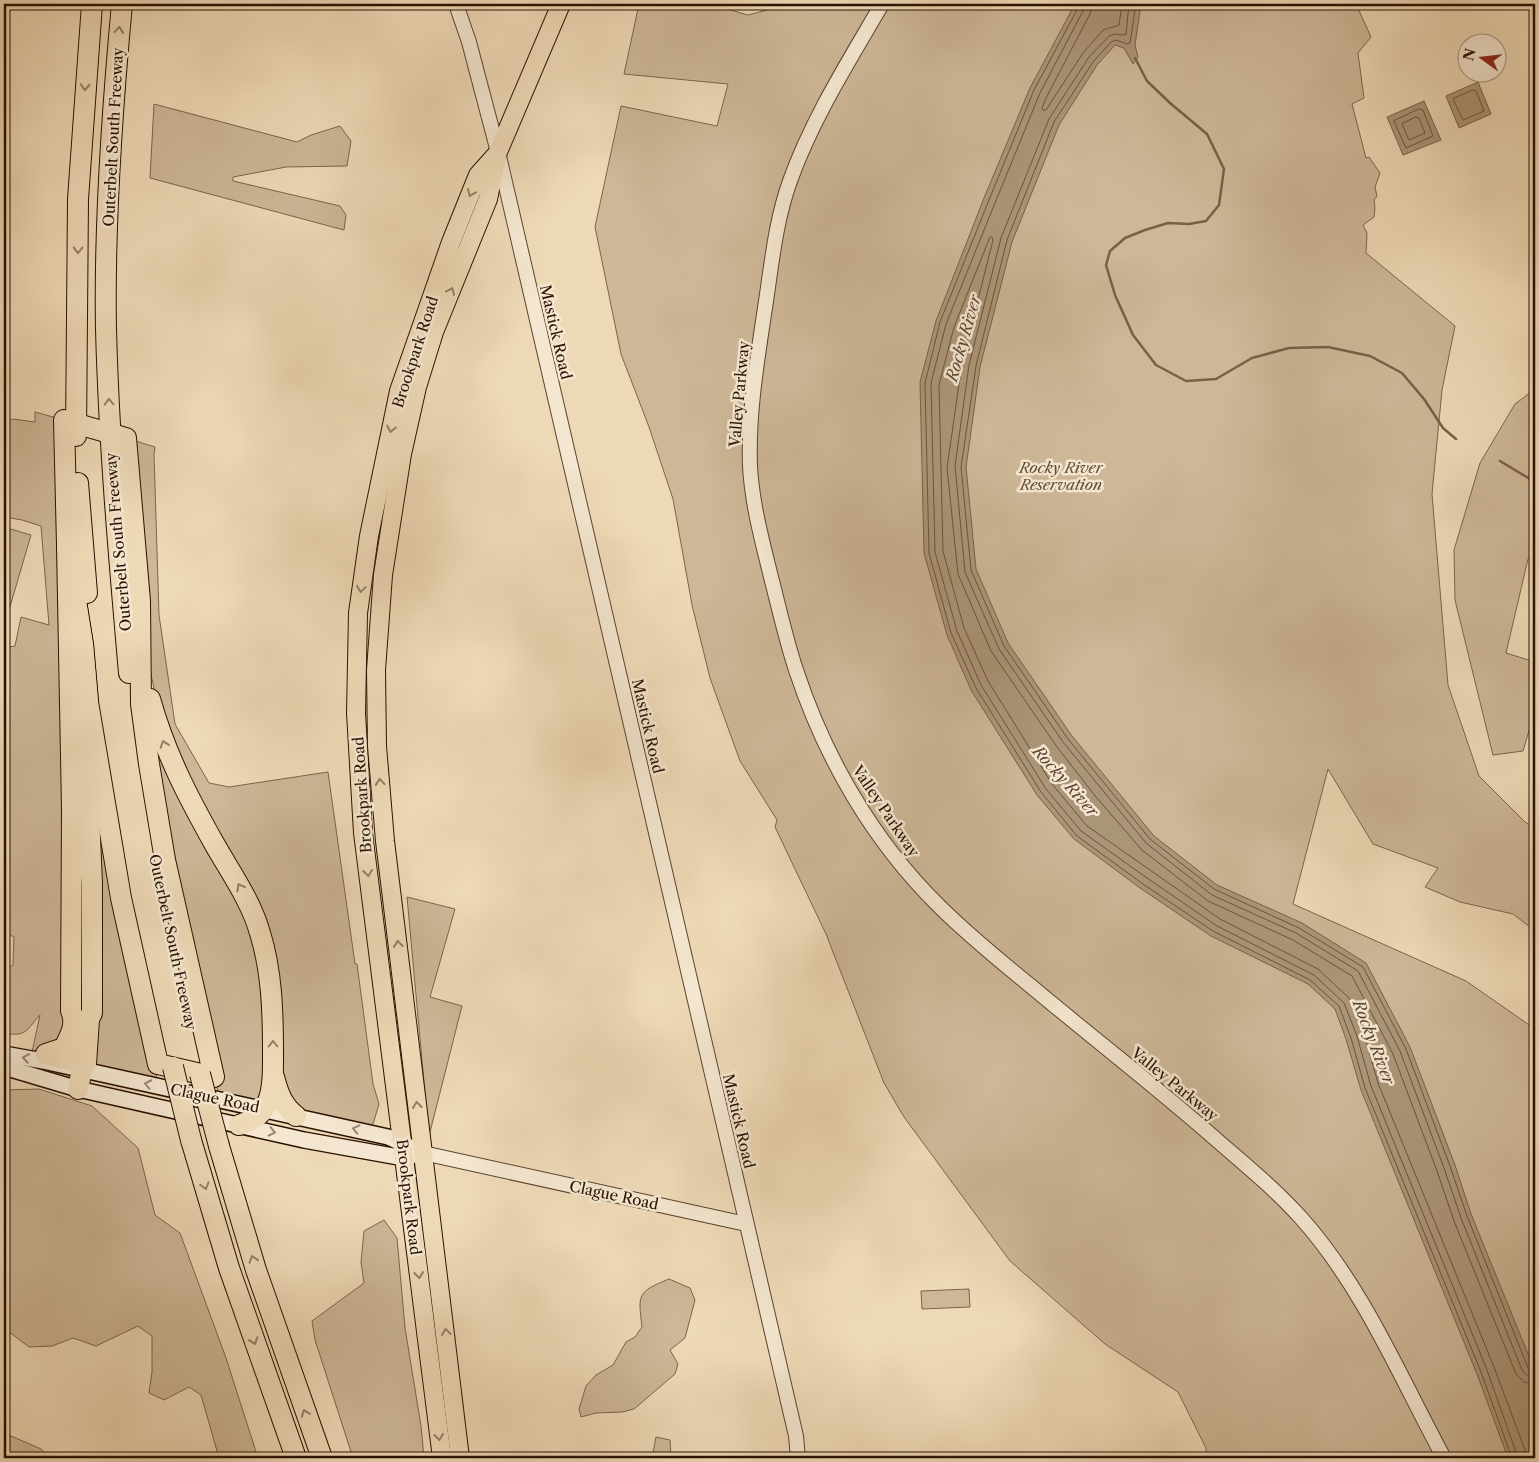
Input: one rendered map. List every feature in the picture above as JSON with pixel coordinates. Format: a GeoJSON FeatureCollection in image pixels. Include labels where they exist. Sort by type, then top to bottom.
{"type":"FeatureCollection","features":[{"type":"Feature","properties":{"kind":"highway","name":"Outerbelt South Freeway"},"geometry":{"type":"LineString","coordinates":[[92,4],[78,199],[76,445],[86,582],[105,744],[128,884],[191,1140],[229,1268],[296,1458]]}},
{"type":"Feature","properties":{"kind":"highway","name":"Outerbelt South Freeway"},"geometry":{"type":"LineString","coordinates":[[122,4],[115,75],[108,199],[106,327],[110,442],[135,739],[160,883],[200,1074],[219,1146],[256,1270],[322,1458]]}},
{"type":"Feature","properties":{"kind":"highway"},"geometry":{"type":"LineString","coordinates":[[67,545],[80,630],[88,702],[121,898],[158,1064],[214,1077],[165,860],[149,764],[141,704],[140,602],[126,438],[64,420],[72,818],[71,1011],[73,1016],[72,1032],[64,1048],[46,1054],[82,1066]]}},
{"type":"Feature","properties":{"kind":"highway"},"geometry":{"type":"LineString","coordinates":[[76,445],[86,958],[82,1066],[78,1089]]}},
{"type":"Feature","properties":{"kind":"highway"},"geometry":{"type":"LineString","coordinates":[[119,556],[151,700],[169,756],[183,787],[247,900],[260,931],[271,982],[273,1068],[269,1100],[264,1109],[254,1119],[239,1125]]}},
{"type":"Feature","properties":{"kind":"highway"},"geometry":{"type":"LineString","coordinates":[[82,1066],[86,1064],[89,1019],[92,1013],[92,883],[84,702],[88,702]]}},
{"type":"Feature","properties":{"kind":"highway"},"geometry":{"type":"LineString","coordinates":[[273,1068],[281,1099],[285,1106],[296,1116]]}},
{"type":"Feature","properties":{"kind":"main road","name":"Brookpark Road"},"geometry":{"type":"LineString","coordinates":[[460,1458],[385,841],[378,746],[376,670],[383,575],[393,506],[406,435],[418,387],[434,332],[488,199],[498,152],[562,4]]}},
{"type":"Feature","properties":{"kind":"main road","name":"Brookpark Road"},"geometry":{"type":"LineString","coordinates":[[442,1458],[363,832],[356,713],[358,613],[369,536],[400,391],[452,242],[478,175],[498,152]]}},
{"type":"Feature","properties":{"kind":"main road","name":"Clague Road"},"geometry":{"type":"LineString","coordinates":[[4,1054],[82,1066],[388,1137],[403,1150]]}},
{"type":"Feature","properties":{"kind":"main road","name":"Clague Road"},"geometry":{"type":"LineString","coordinates":[[10,1069],[78,1089],[304,1140],[403,1150],[423,1154]]}},
{"type":"Feature","properties":{"kind":"street","name":"Mastick Road"},"geometry":{"type":"LineString","coordinates":[[456,4],[469,42],[498,152],[796,1436],[798,1458]]}},
{"type":"Feature","properties":{"kind":"street","name":"Valley Parkway"},"geometry":{"type":"LineString","coordinates":[[882,4],[823,107],[791,177],[780,212],[755,377],[750,430],[750,470],[756,513],[795,669],[816,723],[847,788],[898,862],[936,904],[972,938],[1090,1036],[1172,1100],[1278,1193],[1332,1254],[1370,1317],[1444,1458]]}},
{"type":"Feature","properties":{"kind":"street","name":"Clague Road"},"geometry":{"type":"LineString","coordinates":[[423,1154],[746,1224]]}},
{"type":"Feature","properties":{"kind":"green space","name":"Rocky River Reservation"},"geometry":{"type":"Polygon","coordinates":[[[639,4],[710,4],[748,15],[767,10],[775,4],[1356,4],[1371,37],[1358,53],[1364,98],[1352,104],[1366,158],[1369,157],[1380,173],[1375,187],[1377,196],[1374,200],[1374,217],[1363,225],[1367,233],[1366,253],[1455,326],[1442,390],[1432,494],[1448,685],[1479,776],[1525,822],[1535,828],[1535,931],[1513,914],[1460,902],[1425,887],[1438,868],[1373,844],[1328,769],[1293,904],[1466,981],[1535,1029],[1535,1458],[1206,1458],[1206,1448],[1178,1392],[1105,1344],[1010,1261],[904,1117],[884,1083],[826,934],[775,827],[777,820],[740,761],[710,678],[692,605],[673,499],[649,427],[621,354],[595,227],[621,106],[717,126],[728,84],[624,74],[639,4]]]}},
{"type":"Feature","properties":{"kind":"green space"},"geometry":{"type":"Polygon","coordinates":[[[154,104],[297,142],[311,135],[340,126],[351,141],[347,166],[286,167],[233,177],[233,181],[340,206],[346,215],[344,230],[150,178],[154,104]]]}},
{"type":"Feature","properties":{"kind":"green space"},"geometry":{"type":"Polygon","coordinates":[[[1535,389],[1535,561],[1528,559],[1506,653],[1535,662],[1535,710],[1523,751],[1493,755],[1455,600],[1454,550],[1480,463],[1515,404],[1535,389]]]}},
{"type":"Feature","properties":{"kind":"green space"},"geometry":{"type":"Polygon","coordinates":[[[35,412],[64,420],[72,1032],[46,1054],[32,1052],[40,1015],[25,1032],[17,1034],[4,1033],[4,971],[13,965],[14,937],[4,932],[4,648],[15,646],[21,617],[49,625],[41,526],[4,517],[4,422],[13,419],[35,422],[35,412]]]}},
{"type":"Feature","properties":{"kind":"green space"},"geometry":{"type":"Polygon","coordinates":[[[126,438],[155,447],[159,615],[175,724],[209,783],[229,787],[328,772],[373,1084],[379,1104],[373,1124],[364,1126],[296,1110],[282,1093],[278,983],[190,785],[157,701],[149,666],[126,438]]]}},
{"type":"Feature","properties":{"kind":"green space"},"geometry":{"type":"Polygon","coordinates":[[[4,527],[31,535],[4,627],[4,527]]]}},
{"type":"Feature","properties":{"kind":"green space"},"geometry":{"type":"Polygon","coordinates":[[[88,702],[158,1064],[156,1080],[86,1064],[88,702]]]}},
{"type":"Feature","properties":{"kind":"green space"},"geometry":{"type":"Polygon","coordinates":[[[147,705],[258,948],[266,1068],[260,1103],[219,1095],[214,1077],[147,705]]]}},
{"type":"Feature","properties":{"kind":"green space"},"geometry":{"type":"Polygon","coordinates":[[[407,897],[455,909],[430,997],[462,1006],[429,1136],[407,897]]]}},
{"type":"Feature","properties":{"kind":"green space"},"geometry":{"type":"Polygon","coordinates":[[[39,1089],[92,1106],[138,1148],[155,1215],[180,1233],[226,1358],[258,1458],[219,1458],[201,1395],[189,1387],[164,1400],[149,1393],[152,1372],[152,1336],[138,1326],[96,1346],[73,1338],[52,1346],[29,1347],[4,1328],[4,1093],[6,1090],[39,1089]]]}},
{"type":"Feature","properties":{"kind":"green space"},"geometry":{"type":"Polygon","coordinates":[[[384,1220],[397,1238],[405,1328],[421,1426],[424,1458],[353,1458],[315,1340],[312,1321],[364,1283],[361,1262],[364,1231],[384,1220]]]}},
{"type":"Feature","properties":{"kind":"green space"},"geometry":{"type":"Polygon","coordinates":[[[669,1279],[690,1288],[695,1300],[685,1338],[670,1350],[678,1364],[675,1374],[634,1409],[622,1412],[596,1413],[581,1417],[579,1409],[586,1386],[596,1375],[613,1365],[626,1342],[635,1337],[642,1327],[640,1301],[645,1291],[669,1279]]]}},
{"type":"Feature","properties":{"kind":"green space"},"geometry":{"type":"Polygon","coordinates":[[[969,1289],[970,1307],[922,1309],[921,1291],[969,1289]]]}},
{"type":"Feature","properties":{"kind":"green space"},"geometry":{"type":"Polygon","coordinates":[[[4,1433],[41,1449],[50,1458],[4,1458],[4,1433]]]}},
{"type":"Feature","properties":{"kind":"green space"},"geometry":{"type":"Polygon","coordinates":[[[656,1437],[670,1440],[671,1458],[652,1458],[656,1437]]]}},
{"type":"Feature","properties":{"kind":"water","name":"Rocky River"},"geometry":{"type":"Polygon","coordinates":[[[1075,4],[1141,4],[1135,45],[1138,57],[1133,64],[1124,48],[1115,45],[1097,65],[1059,125],[1012,242],[980,367],[966,467],[976,569],[1008,643],[1072,736],[1154,836],[1217,885],[1302,923],[1366,963],[1410,1047],[1455,1165],[1471,1214],[1535,1371],[1535,1458],[1508,1458],[1477,1374],[1361,1090],[1335,1009],[1308,984],[1211,936],[1140,888],[1074,839],[1037,795],[971,690],[947,635],[924,553],[920,382],[936,321],[984,198],[1030,88],[1075,4]]]}},
{"type":"Feature","properties":{"kind":"water"},"geometry":{"type":"Polygon","coordinates":[[[1478,82],[1491,114],[1459,128],[1446,96],[1478,82]]]}},
{"type":"Feature","properties":{"kind":"water"},"geometry":{"type":"Polygon","coordinates":[[[1424,101],[1441,140],[1403,155],[1387,117],[1424,101]]]}},
{"type":"Feature","properties":{"kind":"waterway"},"geometry":{"type":"LineString","coordinates":[[1135,58],[1147,81],[1207,134],[1224,169],[1219,205],[1206,221],[1189,224],[1168,223],[1145,230],[1125,238],[1110,251],[1106,265],[1115,295],[1133,335],[1156,365],[1186,381],[1216,379],[1252,358],[1289,348],[1328,347],[1370,356],[1402,373],[1424,399],[1443,428],[1456,439]]}},
{"type":"Feature","properties":{"kind":"waterway"},"geometry":{"type":"LineString","coordinates":[[1500,461],[1535,482]]}}]}
